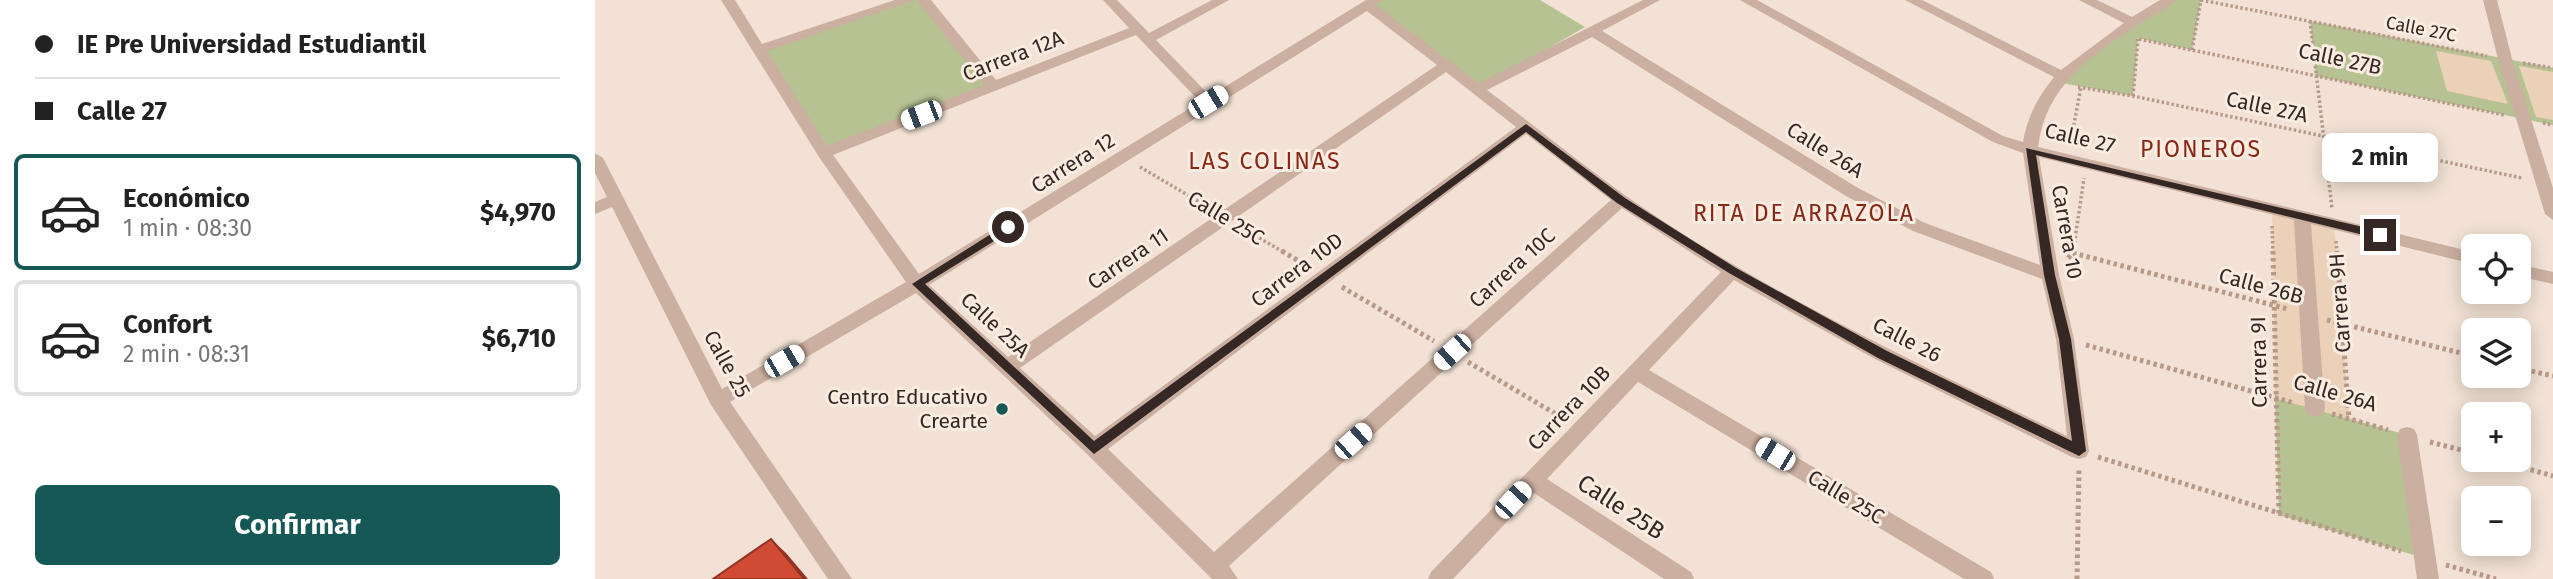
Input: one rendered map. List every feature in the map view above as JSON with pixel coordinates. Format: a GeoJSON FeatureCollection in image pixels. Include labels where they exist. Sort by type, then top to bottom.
{"type":"FeatureCollection","features":[{"type":"Feature","properties":{"kind":"street","name":"Calle 25A"},"geometry":{"type":"LineString","coordinates":[[728,0],[824,153],[917,284],[1094,448],[1221,572]]}},
{"type":"Feature","properties":{"kind":"street"},"geometry":{"type":"LineString","coordinates":[[758,50],[908,0]]}},
{"type":"Feature","properties":{"kind":"street"},"geometry":{"type":"LineString","coordinates":[[924,0],[993,86]]}},
{"type":"Feature","properties":{"kind":"street"},"geometry":{"type":"LineString","coordinates":[[1111,0],[1208,102]]}},
{"type":"Feature","properties":{"kind":"street"},"geometry":{"type":"LineString","coordinates":[[1143,34],[1221,0]]}},
{"type":"Feature","properties":{"kind":"street"},"geometry":{"type":"LineString","coordinates":[[1476,90],[1653,0]]}},
{"type":"Feature","properties":{"kind":"street","name":"Calle 27"},"geometry":{"type":"LineString","coordinates":[[1747,0],[1969,125],[2030,150],[2461,255]]}},
{"type":"Feature","properties":{"kind":"street"},"geometry":{"type":"LineString","coordinates":[[1912,0],[2059,79]]}},
{"type":"Feature","properties":{"kind":"street"},"geometry":{"type":"LineString","coordinates":[[2086,0],[2133,22]]}},
{"type":"Feature","properties":{"kind":"street","name":"Carrera 10"},"geometry":{"type":"LineString","coordinates":[[2079,451],[2065,339],[2050,275],[2030,150],[2033,128],[2045,98],[2059,79],[2133,22],[2169,0]]}},
{"type":"Feature","properties":{"kind":"street"},"geometry":{"type":"LineString","coordinates":[[2490,0],[2505,59],[2553,215]]}},
{"type":"Feature","properties":{"kind":"street","name":"Calle 26"},"geometry":{"type":"LineString","coordinates":[[1372,3],[1476,90],[1621,200],[1733,271],[1882,354],[2079,451]]}},
{"type":"Feature","properties":{"kind":"street","name":"Carrera 12"},"geometry":{"type":"LineString","coordinates":[[718,400],[917,284],[1372,3]]}},
{"type":"Feature","properties":{"kind":"street","name":"Calle 26A"},"geometry":{"type":"LineString","coordinates":[[1593,31],[1852,192],[1919,227],[2050,275]]}},
{"type":"Feature","properties":{"kind":"street","name":"Carrera 12A"},"geometry":{"type":"LineString","coordinates":[[824,153],[993,86],[1143,34]]}},
{"type":"Feature","properties":{"kind":"street","name":"Carrera 11"},"geometry":{"type":"LineString","coordinates":[[1007,367],[1446,66]]}},
{"type":"Feature","properties":{"kind":"street","name":"Carrera 10D"},"geometry":{"type":"LineString","coordinates":[[1094,448],[1526,127]]}},
{"type":"Feature","properties":{"kind":"street","name":"Calle 25"},"geometry":{"type":"LineString","coordinates":[[597,165],[718,400],[841,579]]}},
{"type":"Feature","properties":{"kind":"street"},"geometry":{"type":"LineString","coordinates":[[595,208],[616,199]]}},
{"type":"Feature","properties":{"kind":"street","name":"Carrera 10C"},"geometry":{"type":"LineString","coordinates":[[1221,572],[1452,352],[1621,200]]}},
{"type":"Feature","properties":{"kind":"street"},"geometry":{"type":"LineString","coordinates":[[2302,216],[2315,409]]}},
{"type":"Feature","properties":{"kind":"street","name":"Carrera 10B"},"geometry":{"type":"LineString","coordinates":[[1439,579],[1733,271]]}},
{"type":"Feature","properties":{"kind":"street"},"geometry":{"type":"LineString","coordinates":[[2531,273],[2553,278]]}},
{"type":"Feature","properties":{"kind":"street","name":"Calle 25C"},"geometry":{"type":"LineString","coordinates":[[1636,371],[1983,579]]}},
{"type":"Feature","properties":{"kind":"street"},"geometry":{"type":"LineString","coordinates":[[2407,435],[2426,569]]}},
{"type":"Feature","properties":{"kind":"street","name":"Calle 25B"},"geometry":{"type":"LineString","coordinates":[[1531,480],[1681,579]]}},
{"type":"Feature","properties":{"kind":"path","name":"Calle 27C"},"geometry":{"type":"LineString","coordinates":[[2201,0],[2553,68]]}},
{"type":"Feature","properties":{"kind":"path"},"geometry":{"type":"LineString","coordinates":[[2192,50],[2201,0]]}},
{"type":"Feature","properties":{"kind":"path"},"geometry":{"type":"LineString","coordinates":[[2252,0],[2253,10]]}},
{"type":"Feature","properties":{"kind":"path","name":"Carrera 9H"},"geometry":{"type":"LineString","coordinates":[[2310,21],[2334,223],[2349,419]]}},
{"type":"Feature","properties":{"kind":"path","name":"Calle 27B"},"geometry":{"type":"LineString","coordinates":[[2118,33],[2553,125]]}},
{"type":"Feature","properties":{"kind":"path"},"geometry":{"type":"LineString","coordinates":[[2133,96],[2138,39]]}},
{"type":"Feature","properties":{"kind":"path","name":"Calle 27A"},"geometry":{"type":"LineString","coordinates":[[2059,79],[2081,87],[2542,182]]}},
{"type":"Feature","properties":{"kind":"path"},"geometry":{"type":"LineString","coordinates":[[2068,159],[2081,87]]}},
{"type":"Feature","properties":{"kind":"path","name":"Calle 25C"},"geometry":{"type":"LineString","coordinates":[[1122,157],[1582,429]]}},
{"type":"Feature","properties":{"kind":"path"},"geometry":{"type":"LineString","coordinates":[[2050,275],[2073,253],[2086,163]]}},
{"type":"Feature","properties":{"kind":"path","name":"Carrera 9I"},"geometry":{"type":"LineString","coordinates":[[2272,208],[2279,515]]}},
{"type":"Feature","properties":{"kind":"path","name":"Calle 26B"},"geometry":{"type":"LineString","coordinates":[[2073,253],[2461,353]]}},
{"type":"Feature","properties":{"kind":"path","name":"Calle 26A"},"geometry":{"type":"LineString","coordinates":[[2065,339],[2461,450]]}},
{"type":"Feature","properties":{"kind":"path"},"geometry":{"type":"LineString","coordinates":[[2531,371],[2553,376]]}},
{"type":"Feature","properties":{"kind":"path"},"geometry":{"type":"LineString","coordinates":[[2077,579],[2079,451],[2279,515],[2426,569],[2496,579]]}},
{"type":"Feature","properties":{"kind":"path"},"geometry":{"type":"LineString","coordinates":[[2531,470],[2553,476]]}},
{"type":"Feature","properties":{"kind":"green space"},"geometry":{"type":"Polygon","coordinates":[[[908,0],[924,0],[993,86],[824,153],[758,50],[908,0]]]}},
{"type":"Feature","properties":{"kind":"green space"},"geometry":{"type":"Polygon","coordinates":[[[1375,0],[1540,0],[1585,27],[1476,90],[1368,5],[1375,0]]]}},
{"type":"Feature","properties":{"kind":"green space"},"geometry":{"type":"Polygon","coordinates":[[[2170,0],[2201,0],[2192,50],[2138,38],[2133,96],[2056,82],[2170,0]]]}},
{"type":"Feature","properties":{"kind":"green space"},"geometry":{"type":"Polygon","coordinates":[[[2310,21],[2553,68],[2553,125],[2316,76],[2310,21]]]}},
{"type":"Feature","properties":{"kind":"green space"},"geometry":{"type":"Polygon","coordinates":[[[2275,398],[2407,435],[2424,558],[2279,515],[2275,398]]]}},
{"type":"Feature","properties":{"kind":"shaded area"},"geometry":{"type":"Polygon","coordinates":[[[2436,51],[2491,61],[2508,104],[2447,91],[2436,51]]]}},
{"type":"Feature","properties":{"kind":"shaded area"},"geometry":{"type":"Polygon","coordinates":[[[2519,66],[2553,72],[2553,120],[2536,117],[2519,66]]]}},
{"type":"Feature","properties":{"kind":"shaded area"},"geometry":{"type":"Polygon","coordinates":[[[2272,208],[2334,223],[2349,419],[2275,398],[2272,208]]]}},
{"type":"Feature","properties":{"kind":"building"},"geometry":{"type":"Polygon","coordinates":[[[771,539],[804,579],[713,579],[771,539]]]}},
{"type":"Feature","properties":{"kind":"place","name":"Centro Educativo Crearte"},"geometry":{"type":"Point","coordinates":[1002,409]}},
{"type":"Feature","properties":{"kind":"district","name":"PIONEROS"},"geometry":{"type":"Point","coordinates":[2201,149]}},
{"type":"Feature","properties":{"kind":"district","name":"LAS COLINAS"},"geometry":{"type":"Point","coordinates":[1265,161]}},
{"type":"Feature","properties":{"kind":"district","name":"RITA DE ARRAZOLA"},"geometry":{"type":"Point","coordinates":[1804,213]}},
{"type":"Feature","properties":{"kind":"route"},"geometry":{"type":"LineString","coordinates":[[1008,227],[917,284],[1094,448],[1526,127],[1621,200],[1733,271],[1882,354],[2079,451],[2065,339],[2050,275],[2030,150],[2380,235]]}}]}
